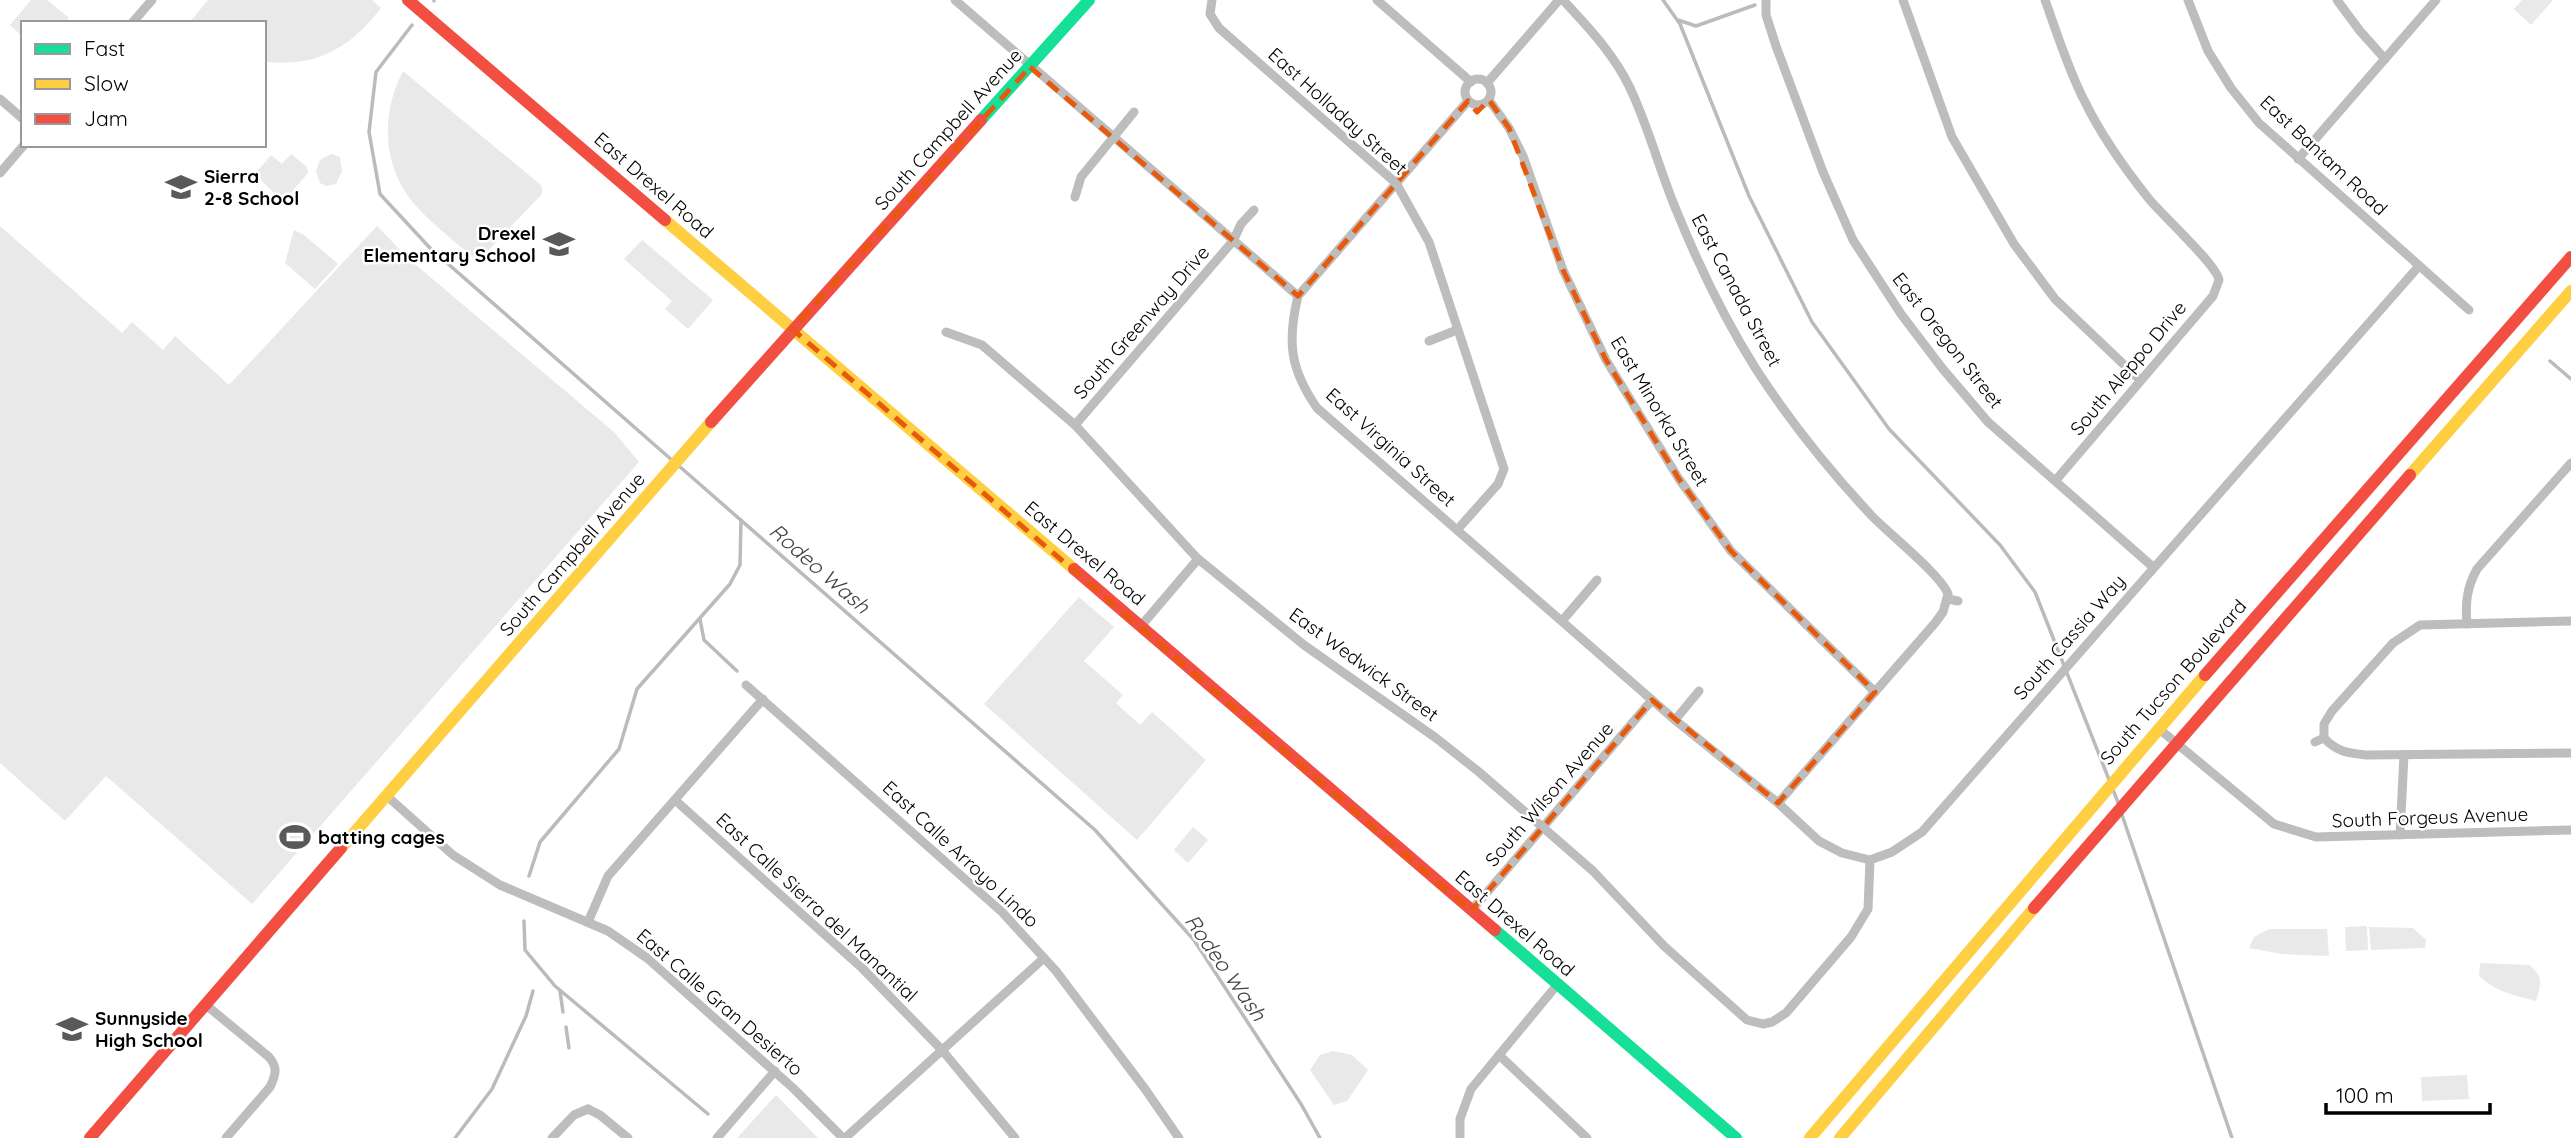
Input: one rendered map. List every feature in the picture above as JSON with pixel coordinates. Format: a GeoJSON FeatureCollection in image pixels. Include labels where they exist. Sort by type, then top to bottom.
{"type":"FeatureCollection","features":[{"type":"Feature","properties":{"kind":"main road","name":"East Drexel Road"},"geometry":{"type":"LineString","coordinates":[[408,0],[1736,1138]]}},
{"type":"Feature","properties":{"kind":"main road","name":"South Campbell Avenue"},"geometry":{"type":"LineString","coordinates":[[90,1138],[792,329],[1089,0]]}},
{"type":"Feature","properties":{"kind":"main road","name":"South Tucson Boulevard"},"geometry":{"type":"LineString","coordinates":[[1810,1138],[2119,772],[2571,257]]}},
{"type":"Feature","properties":{"kind":"main road"},"geometry":{"type":"LineString","coordinates":[[1840,1138],[2112,816],[2571,291]]}},
{"type":"Feature","properties":{"kind":"street"},"geometry":{"type":"LineString","coordinates":[[134,21],[152,0]]}},
{"type":"Feature","properties":{"kind":"street"},"geometry":{"type":"LineString","coordinates":[[955,0],[1298,296],[1468,101]]}},
{"type":"Feature","properties":{"kind":"street"},"geometry":{"type":"LineString","coordinates":[[1377,0],[1471,82]]}},
{"type":"Feature","properties":{"kind":"street"},"geometry":{"type":"LineString","coordinates":[[1487,83],[1561,0]]}},
{"type":"Feature","properties":{"kind":"street","name":"East Canada Street"},"geometry":{"type":"LineString","coordinates":[[1561,0],[1593,32],[1630,87],[1681,222],[1702,268],[1756,369],[1825,463],[1870,514],[1940,580],[1948,600]]}},
{"type":"Feature","properties":{"kind":"street","name":"East Oregon Street"},"geometry":{"type":"LineString","coordinates":[[1766,0],[1766,15],[1776,46],[1823,172],[1853,240],[1901,314],[1988,422],[2153,567]]}},
{"type":"Feature","properties":{"kind":"street"},"geometry":{"type":"LineString","coordinates":[[1903,0],[1952,137],[2014,244],[2054,299],[2139,379]]}},
{"type":"Feature","properties":{"kind":"street","name":"South Aleppo Drive"},"geometry":{"type":"LineString","coordinates":[[2045,0],[2083,100],[2103,134],[2160,213],[2221,276],[2213,296],[2139,379],[2056,480]]}},
{"type":"Feature","properties":{"kind":"street","name":"East Bantam Road"},"geometry":{"type":"LineString","coordinates":[[2188,0],[2208,51],[2231,88],[2259,123],[2469,310]]}},
{"type":"Feature","properties":{"kind":"street"},"geometry":{"type":"LineString","coordinates":[[2337,0],[2385,59]]}},
{"type":"Feature","properties":{"kind":"street"},"geometry":{"type":"LineString","coordinates":[[2298,159],[2436,0]]}},
{"type":"Feature","properties":{"kind":"street","name":"East Holladay Street"},"geometry":{"type":"LineString","coordinates":[[1211,4],[1212,21],[1219,28],[1396,183],[1429,242],[1506,469],[1498,484],[1457,530]]}},
{"type":"Feature","properties":{"kind":"street"},"geometry":{"type":"LineString","coordinates":[[1481,80],[1487,83],[1491,92],[1489,100],[1477,106],[1468,101],[1465,90],[1471,82],[1481,80]]}},
{"type":"Feature","properties":{"kind":"street"},"geometry":{"type":"LineString","coordinates":[[0,99],[21,117]]}},
{"type":"Feature","properties":{"kind":"street","name":"East Minorka Street"},"geometry":{"type":"LineString","coordinates":[[1489,100],[1509,128],[1523,156],[1563,270],[1606,360],[1679,479],[1731,551],[1875,692]]}},
{"type":"Feature","properties":{"kind":"street"},"geometry":{"type":"LineString","coordinates":[[1075,197],[1081,177],[1134,112]]}},
{"type":"Feature","properties":{"kind":"street"},"geometry":{"type":"LineString","coordinates":[[0,173],[22,147]]}},
{"type":"Feature","properties":{"kind":"street"},"geometry":{"type":"LineString","coordinates":[[1233,241],[1241,224],[1254,210]]}},
{"type":"Feature","properties":{"kind":"street","name":"South Greenway Drive"},"geometry":{"type":"LineString","coordinates":[[1075,425],[1233,241]]}},
{"type":"Feature","properties":{"kind":"street","name":"South Cassia Way"},"geometry":{"type":"LineString","coordinates":[[1870,860],[1892,852],[1922,832],[2419,266]]}},
{"type":"Feature","properties":{"kind":"street","name":"East Virginia Street"},"geometry":{"type":"LineString","coordinates":[[1298,296],[1292,336],[1294,367],[1317,408],[1675,720],[1778,803],[1819,841],[1842,853],[1870,860]]}},
{"type":"Feature","properties":{"kind":"street"},"geometry":{"type":"LineString","coordinates":[[1429,341],[1457,330]]}},
{"type":"Feature","properties":{"kind":"street","name":"East Wedwick Street"},"geometry":{"type":"LineString","coordinates":[[946,332],[982,345],[1075,425],[1198,559],[1304,645],[1436,738],[1593,871],[1664,946],[1721,999],[1753,1024],[1766,1027],[1786,1013],[1851,937],[1868,909],[1870,860]]}},
{"type":"Feature","properties":{"kind":"street"},"geometry":{"type":"LineString","coordinates":[[2467,624],[2465,608],[2469,585],[2477,569],[2571,463]]}},
{"type":"Feature","properties":{"kind":"street"},"geometry":{"type":"LineString","coordinates":[[1141,626],[1198,559]]}},
{"type":"Feature","properties":{"kind":"street"},"geometry":{"type":"LineString","coordinates":[[1562,621],[1597,580]]}},
{"type":"Feature","properties":{"kind":"street"},"geometry":{"type":"LineString","coordinates":[[1778,803],[1935,623],[1948,600],[1958,601]]}},
{"type":"Feature","properties":{"kind":"street"},"geometry":{"type":"LineString","coordinates":[[2571,621],[2420,625],[2393,643],[2324,724],[2325,737],[2334,748],[2342,752],[2404,755],[2571,753]]}},
{"type":"Feature","properties":{"kind":"street","name":"East Calle Arroyo Lindo"},"geometry":{"type":"LineString","coordinates":[[746,685],[947,860],[1002,912],[1044,958],[1145,1089],[1179,1138]]}},
{"type":"Feature","properties":{"kind":"street"},"geometry":{"type":"LineString","coordinates":[[1675,720],[1699,691]]}},
{"type":"Feature","properties":{"kind":"street"},"geometry":{"type":"LineString","coordinates":[[588,922],[608,876],[763,699]]}},
{"type":"Feature","properties":{"kind":"street","name":"South Wilson Avenue"},"geometry":{"type":"LineString","coordinates":[[1471,911],[1652,700]]}},
{"type":"Feature","properties":{"kind":"street","name":"South Forgeus Avenue"},"geometry":{"type":"LineString","coordinates":[[2158,728],[2274,824],[2316,837],[2571,830]]}},
{"type":"Feature","properties":{"kind":"street"},"geometry":{"type":"LineString","coordinates":[[2315,742],[2325,737]]}},
{"type":"Feature","properties":{"kind":"street"},"geometry":{"type":"LineString","coordinates":[[2400,835],[2404,755]]}},
{"type":"Feature","properties":{"kind":"street","name":"East Calle Gran Desierto"},"geometry":{"type":"LineString","coordinates":[[388,796],[453,855],[500,885],[608,931],[647,958],[775,1071],[844,1138]]}},
{"type":"Feature","properties":{"kind":"street","name":"East Calle Sierra del Manantial"},"geometry":{"type":"LineString","coordinates":[[675,800],[863,969],[943,1050],[1015,1138]]}},
{"type":"Feature","properties":{"kind":"street"},"geometry":{"type":"LineString","coordinates":[[844,1138],[1044,958]]}},
{"type":"Feature","properties":{"kind":"street"},"geometry":{"type":"LineString","coordinates":[[1460,1138],[1460,1119],[1471,1089],[1557,985]]}},
{"type":"Feature","properties":{"kind":"street"},"geometry":{"type":"LineString","coordinates":[[206,1005],[269,1057],[276,1066],[271,1087],[226,1138]]}},
{"type":"Feature","properties":{"kind":"street"},"geometry":{"type":"LineString","coordinates":[[1499,1055],[1587,1138]]}},
{"type":"Feature","properties":{"kind":"street"},"geometry":{"type":"LineString","coordinates":[[717,1138],[775,1071]]}},
{"type":"Feature","properties":{"kind":"street"},"geometry":{"type":"LineString","coordinates":[[552,1138],[587,1105],[628,1138]]}},
{"type":"Feature","properties":{"kind":"highlighted area"},"geometry":{"type":"Polygon","coordinates":[[[1030,67],[1298,296],[1468,101],[1477,112],[1489,100],[1509,128],[1563,270],[1606,360],[1679,479],[1731,551],[1875,692],[1778,803],[1652,700],[1471,911],[792,329],[1030,67]]]}},
{"type":"Feature","properties":{"kind":"shaded area"},"geometry":{"type":"Polygon","coordinates":[[[31,0],[47,0],[69,18],[66,21],[21,21],[21,35],[10,25],[31,0]]]}},
{"type":"Feature","properties":{"kind":"shaded area"},"geometry":{"type":"Polygon","coordinates":[[[208,0],[372,0],[381,8],[357,34],[330,52],[316,58],[283,63],[266,62],[266,21],[191,21],[208,0]]]}},
{"type":"Feature","properties":{"kind":"shaded area"},"geometry":{"type":"Polygon","coordinates":[[[2522,0],[2553,0],[2531,25],[2514,9],[2522,0]]]}},
{"type":"Feature","properties":{"kind":"shaded area"},"geometry":{"type":"Polygon","coordinates":[[[403,71],[542,186],[542,194],[478,261],[417,207],[397,176],[391,159],[388,124],[396,88],[403,71]]]}},
{"type":"Feature","properties":{"kind":"shaded area"},"geometry":{"type":"Polygon","coordinates":[[[291,154],[307,167],[308,173],[283,202],[255,174],[271,155],[282,164],[291,154]]]}},
{"type":"Feature","properties":{"kind":"shaded area"},"geometry":{"type":"Polygon","coordinates":[[[331,154],[340,157],[342,171],[336,184],[326,186],[320,183],[316,171],[320,160],[331,154]]]}},
{"type":"Feature","properties":{"kind":"shaded area"},"geometry":{"type":"Polygon","coordinates":[[[0,226],[122,333],[132,322],[163,350],[175,336],[229,385],[377,226],[410,260],[614,432],[639,462],[252,904],[106,776],[65,821],[0,763],[0,226]]]}},
{"type":"Feature","properties":{"kind":"shaded area"},"geometry":{"type":"Polygon","coordinates":[[[294,230],[304,235],[338,264],[315,289],[285,263],[294,230]]]}},
{"type":"Feature","properties":{"kind":"shaded area"},"geometry":{"type":"Polygon","coordinates":[[[642,240],[713,300],[688,329],[665,309],[672,301],[624,259],[642,240]]]}},
{"type":"Feature","properties":{"kind":"shaded area"},"geometry":{"type":"Polygon","coordinates":[[[1079,597],[1114,627],[1084,661],[1123,695],[1116,703],[1140,725],[1152,712],[1206,760],[1137,840],[984,704],[1079,597]]]}},
{"type":"Feature","properties":{"kind":"shaded area"},"geometry":{"type":"Polygon","coordinates":[[[1193,827],[1208,840],[1188,863],[1174,850],[1193,827]]]}},
{"type":"Feature","properties":{"kind":"shaded area"},"geometry":{"type":"Polygon","coordinates":[[[2367,926],[2368,950],[2346,951],[2345,927],[2367,926]]]}},
{"type":"Feature","properties":{"kind":"shaded area"},"geometry":{"type":"Polygon","coordinates":[[[2369,927],[2413,928],[2426,940],[2425,948],[2371,950],[2369,927]]]}},
{"type":"Feature","properties":{"kind":"shaded area"},"geometry":{"type":"Polygon","coordinates":[[[2269,929],[2327,929],[2329,956],[2282,954],[2249,948],[2254,937],[2269,929]]]}},
{"type":"Feature","properties":{"kind":"shaded area"},"geometry":{"type":"Polygon","coordinates":[[[2480,963],[2529,965],[2540,981],[2536,1001],[2492,986],[2479,976],[2480,963]]]}},
{"type":"Feature","properties":{"kind":"shaded area"},"geometry":{"type":"Polygon","coordinates":[[[1333,1051],[1352,1055],[1368,1070],[1347,1101],[1334,1105],[1310,1070],[1320,1055],[1333,1051]]]}},
{"type":"Feature","properties":{"kind":"shaded area"},"geometry":{"type":"Polygon","coordinates":[[[2467,1075],[2469,1099],[2422,1101],[2421,1077],[2467,1075]]]}},
{"type":"Feature","properties":{"kind":"shaded area"},"geometry":{"type":"Polygon","coordinates":[[[776,1095],[818,1138],[737,1138],[776,1095]]]}},
{"type":"Feature","properties":{"kind":"waterway"},"geometry":{"type":"LineString","coordinates":[[1663,0],[1680,24],[1749,196],[1812,322],[1889,429],[2000,545],[2035,592],[2119,805]]}},
{"type":"Feature","properties":{"kind":"waterway"},"geometry":{"type":"LineString","coordinates":[[1678,20],[1696,26],[1755,5]]}},
{"type":"Feature","properties":{"kind":"waterway","name":"Rodeo Wash"},"geometry":{"type":"LineString","coordinates":[[412,25],[376,72],[369,132],[380,194],[430,248],[673,461]]}},
{"type":"Feature","properties":{"kind":"waterway"},"geometry":{"type":"LineString","coordinates":[[2550,361],[2571,379]]}},
{"type":"Feature","properties":{"kind":"waterway","name":"Rodeo Wash"},"geometry":{"type":"LineString","coordinates":[[679,466],[1095,830],[1194,940],[1301,1104],[1320,1138]]}},
{"type":"Feature","properties":{"kind":"waterway"},"geometry":{"type":"LineString","coordinates":[[529,876],[540,842],[619,749],[637,689],[730,584],[740,565],[741,520]]}},
{"type":"Feature","properties":{"kind":"waterway"},"geometry":{"type":"LineString","coordinates":[[700,619],[704,640],[737,671]]}},
{"type":"Feature","properties":{"kind":"waterway"},"geometry":{"type":"LineString","coordinates":[[2121,812],[2232,1138]]}},
{"type":"Feature","properties":{"kind":"waterway"},"geometry":{"type":"LineString","coordinates":[[524,921],[525,950],[555,986],[708,1114]]}},
{"type":"Feature","properties":{"kind":"waterway"},"geometry":{"type":"LineString","coordinates":[[455,1138],[492,1089],[526,1016],[533,991]]}},
{"type":"Feature","properties":{"kind":"waterway"},"geometry":{"type":"LineString","coordinates":[[560,991],[563,1012]]}},
{"type":"Feature","properties":{"kind":"waterway"},"geometry":{"type":"LineString","coordinates":[[566,1027],[569,1048]]}},
{"type":"Feature","properties":{"kind":"traffic: fast"},"geometry":{"type":"LineString","coordinates":[[981,120],[1089,0]]}},
{"type":"Feature","properties":{"kind":"traffic: fast"},"geometry":{"type":"LineString","coordinates":[[1495,930],[1736,1138]]}},
{"type":"Feature","properties":{"kind":"traffic: slow"},"geometry":{"type":"LineString","coordinates":[[665,220],[1074,569]]}},
{"type":"Feature","properties":{"kind":"traffic: slow"},"geometry":{"type":"LineString","coordinates":[[2410,475],[2571,291]]}},
{"type":"Feature","properties":{"kind":"traffic: slow"},"geometry":{"type":"LineString","coordinates":[[341,848],[711,422]]}},
{"type":"Feature","properties":{"kind":"traffic: slow"},"geometry":{"type":"LineString","coordinates":[[1810,1138],[2205,675]]}},
{"type":"Feature","properties":{"kind":"traffic: slow"},"geometry":{"type":"LineString","coordinates":[[1840,1138],[2034,908]]}},
{"type":"Feature","properties":{"kind":"traffic: jam"},"geometry":{"type":"LineString","coordinates":[[408,0],[665,220]]}},
{"type":"Feature","properties":{"kind":"traffic: jam"},"geometry":{"type":"LineString","coordinates":[[711,422],[981,120]]}},
{"type":"Feature","properties":{"kind":"traffic: jam"},"geometry":{"type":"LineString","coordinates":[[2205,675],[2571,257]]}},
{"type":"Feature","properties":{"kind":"traffic: jam"},"geometry":{"type":"LineString","coordinates":[[2034,908],[2410,475]]}},
{"type":"Feature","properties":{"kind":"traffic: jam"},"geometry":{"type":"LineString","coordinates":[[1074,569],[1495,930]]}},
{"type":"Feature","properties":{"kind":"traffic: jam"},"geometry":{"type":"LineString","coordinates":[[90,1138],[341,848]]}},
{"type":"Feature","properties":{"kind":"place","name":"Sierra 2-8 School"},"geometry":{"type":"Point","coordinates":[181,187]}},
{"type":"Feature","properties":{"kind":"place","name":"Drexel Elementary School"},"geometry":{"type":"Point","coordinates":[559,244]}},
{"type":"Feature","properties":{"kind":"place","name":"batting cages"},"geometry":{"type":"Point","coordinates":[295,837]}},
{"type":"Feature","properties":{"kind":"place","name":"Sunnyside High School"},"geometry":{"type":"Point","coordinates":[72,1029]}}]}
